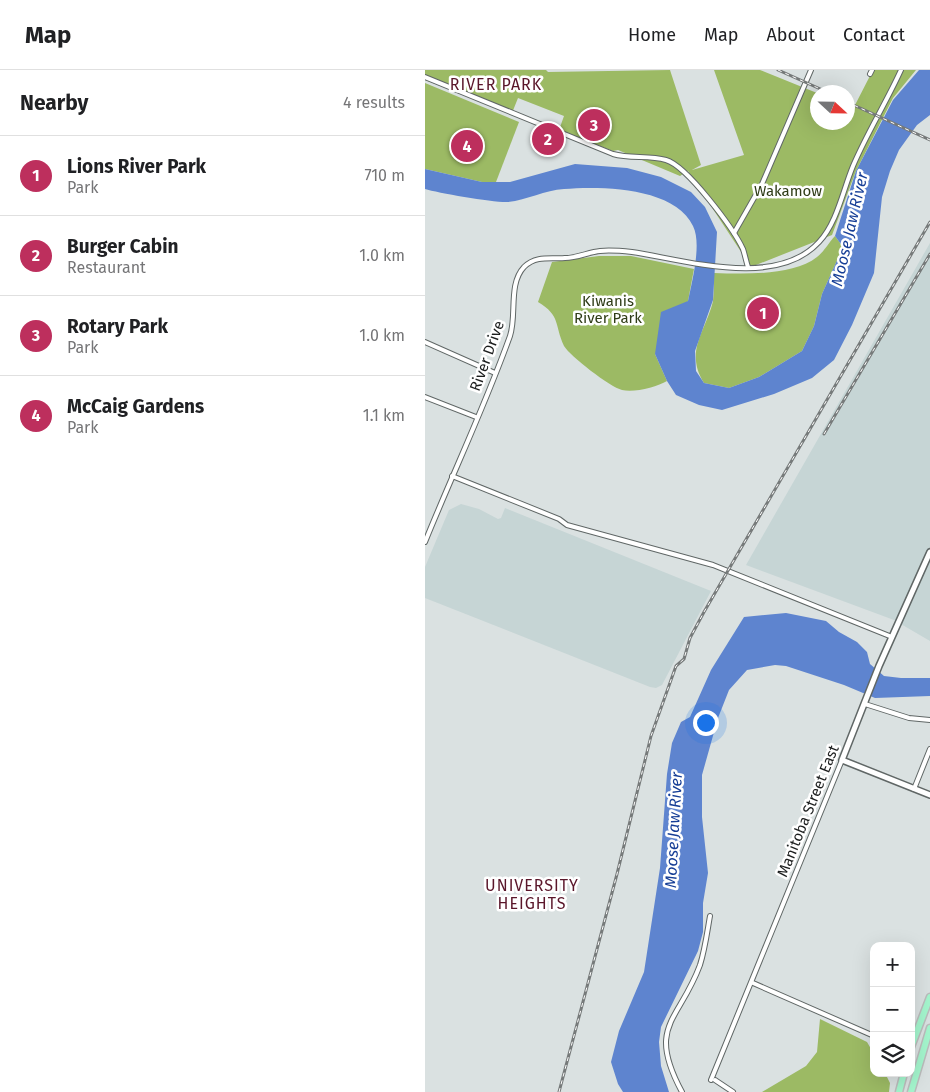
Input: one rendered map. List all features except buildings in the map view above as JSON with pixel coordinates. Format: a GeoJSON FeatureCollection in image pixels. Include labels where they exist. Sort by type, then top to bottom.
{"type":"FeatureCollection","features":[{"type":"Feature","properties":{"kind":"main road"},"geometry":{"type":"LineString","coordinates":[[915,1036],[930,996]]}},
{"type":"Feature","properties":{"kind":"main road"},"geometry":{"type":"LineString","coordinates":[[911,1092],[930,1028]]}},
{"type":"Feature","properties":{"kind":"main road"},"geometry":{"type":"LineString","coordinates":[[899,1092],[903,1077]]}},
{"type":"Feature","properties":{"kind":"street"},"geometry":{"type":"LineString","coordinates":[[734,233],[762,184],[811,70]]}},
{"type":"Feature","properties":{"kind":"street"},"geometry":{"type":"LineString","coordinates":[[425,77],[613,154],[625,158],[667,160],[677,165],[697,185],[734,233],[743,250],[748,267],[784,263],[811,250],[821,240],[831,222],[869,131],[901,70]]}},
{"type":"Feature","properties":{"kind":"street","name":"River Drive"},"geometry":{"type":"LineString","coordinates":[[425,542],[511,334],[518,278],[525,267],[532,261],[543,258],[571,258],[599,251],[632,252],[715,267],[748,267]]}},
{"type":"Feature","properties":{"kind":"street"},"geometry":{"type":"LineString","coordinates":[[425,342],[495,373]]}},
{"type":"Feature","properties":{"kind":"street"},"geometry":{"type":"LineString","coordinates":[[425,397],[476,418]]}},
{"type":"Feature","properties":{"kind":"street"},"geometry":{"type":"LineString","coordinates":[[452,474],[556,518],[567,525],[713,565],[892,637]]}},
{"type":"Feature","properties":{"kind":"street","name":"Manitoba Street East"},"geometry":{"type":"LineString","coordinates":[[733,1092],[713,1080],[879,666],[930,552]]}},
{"type":"Feature","properties":{"kind":"street"},"geometry":{"type":"LineString","coordinates":[[866,701],[909,718],[930,720]]}},
{"type":"Feature","properties":{"kind":"street"},"geometry":{"type":"LineString","coordinates":[[914,789],[930,749]]}},
{"type":"Feature","properties":{"kind":"street"},"geometry":{"type":"LineString","coordinates":[[842,760],[930,795]]}},
{"type":"Feature","properties":{"kind":"street"},"geometry":{"type":"LineString","coordinates":[[682,1092],[667,1059],[666,1033],[699,966],[710,916]]}},
{"type":"Feature","properties":{"kind":"street"},"geometry":{"type":"LineString","coordinates":[[753,983],[870,1034]]}},
{"type":"Feature","properties":{"kind":"shaded area"},"geometry":{"type":"Polygon","coordinates":[[[930,243],[930,641],[894,620],[746,565],[930,243]]]}},
{"type":"Feature","properties":{"kind":"shaded area"},"geometry":{"type":"Polygon","coordinates":[[[461,504],[479,509],[498,519],[501,518],[505,508],[711,591],[662,685],[656,688],[650,687],[425,598],[425,567],[449,510],[461,504]]]}},
{"type":"Feature","properties":{"kind":"green space","name":"Wakamow"},"geometry":{"type":"Polygon","coordinates":[[[425,70],[546,70],[548,72],[670,70],[701,165],[692,170],[744,155],[714,70],[760,70],[810,90],[810,130],[855,130],[855,105],[873,70],[916,70],[893,98],[856,171],[832,235],[751,267],[688,171],[680,176],[618,150],[613,151],[559,130],[564,116],[518,98],[512,113],[425,80],[425,70]]]}},
{"type":"Feature","properties":{"kind":"green space"},"geometry":{"type":"Polygon","coordinates":[[[425,83],[519,122],[496,182],[482,182],[425,169],[425,83]]]}},
{"type":"Feature","properties":{"kind":"green space"},"geometry":{"type":"Polygon","coordinates":[[[835,236],[843,247],[822,294],[814,326],[802,351],[759,377],[729,388],[704,383],[698,372],[696,351],[713,301],[714,273],[739,274],[782,271],[795,268],[817,257],[835,236]]]}},
{"type":"Feature","properties":{"kind":"green space","name":"Kiwanis River Park"},"geometry":{"type":"Polygon","coordinates":[[[599,256],[631,256],[694,269],[688,301],[655,354],[667,381],[652,387],[633,391],[616,388],[582,364],[568,351],[564,346],[554,316],[538,302],[552,262],[599,256]]]}},
{"type":"Feature","properties":{"kind":"green space"},"geometry":{"type":"Polygon","coordinates":[[[820,1019],[867,1042],[870,1047],[870,1077],[887,1077],[890,1083],[889,1092],[762,1092],[806,1066],[817,1052],[820,1019]]]}},
{"type":"Feature","properties":{"kind":"water","name":"Moose Jaw River"},"geometry":{"type":"Polygon","coordinates":[[[919,70],[930,70],[930,115],[917,125],[899,150],[890,171],[882,197],[874,273],[852,325],[834,360],[812,378],[774,394],[722,410],[699,405],[676,395],[667,381],[655,354],[661,312],[688,301],[692,283],[697,242],[693,226],[684,213],[670,203],[654,196],[616,189],[579,188],[557,190],[508,202],[425,189],[425,169],[482,182],[510,182],[575,164],[627,168],[661,177],[691,192],[705,207],[717,232],[713,300],[695,351],[696,371],[704,383],[729,388],[759,377],[802,351],[814,326],[822,294],[843,247],[835,236],[856,171],[893,100],[919,70]]]}},
{"type":"Feature","properties":{"kind":"water","name":"Moose Jaw River"},"geometry":{"type":"Polygon","coordinates":[[[786,613],[826,621],[839,632],[857,642],[867,652],[870,664],[884,676],[930,678],[930,696],[875,698],[844,685],[786,666],[775,665],[747,670],[729,690],[718,718],[702,775],[702,817],[708,873],[703,903],[703,932],[698,951],[661,1027],[659,1042],[661,1066],[669,1092],[623,1092],[618,1084],[611,1062],[619,1031],[644,972],[660,868],[667,774],[672,743],[681,722],[690,717],[711,670],[744,617],[786,613]]]}},
{"type":"Feature","properties":{"kind":"railway"},"geometry":{"type":"LineString","coordinates":[[778,70],[811,85]]}},
{"type":"Feature","properties":{"kind":"railway"},"geometry":{"type":"LineString","coordinates":[[855,106],[930,140]]}},
{"type":"Feature","properties":{"kind":"railway"},"geometry":{"type":"LineString","coordinates":[[559,1092],[617,874],[651,736],[676,666],[684,659],[690,638],[704,612],[930,222]]}},
{"type":"Feature","properties":{"kind":"railway"},"geometry":{"type":"LineString","coordinates":[[824,434],[930,254]]}},
{"type":"Feature","properties":{"kind":"place","name":"Rotary Park"},"geometry":{"type":"Point","coordinates":[594,125]}},
{"type":"Feature","properties":{"kind":"place","name":"Burger Cabin"},"geometry":{"type":"Point","coordinates":[548,139]}},
{"type":"Feature","properties":{"kind":"place","name":"McCaig Gardens"},"geometry":{"type":"Point","coordinates":[467,146]}},
{"type":"Feature","properties":{"kind":"place","name":"Lions River Park"},"geometry":{"type":"Point","coordinates":[763,313]}},
{"type":"Feature","properties":{"kind":"district","name":"RIVER PARK"},"geometry":{"type":"Point","coordinates":[496,84]}},
{"type":"Feature","properties":{"kind":"district","name":"UNIVERSITY HEIGHTS"},"geometry":{"type":"Point","coordinates":[532,894]}}]}
